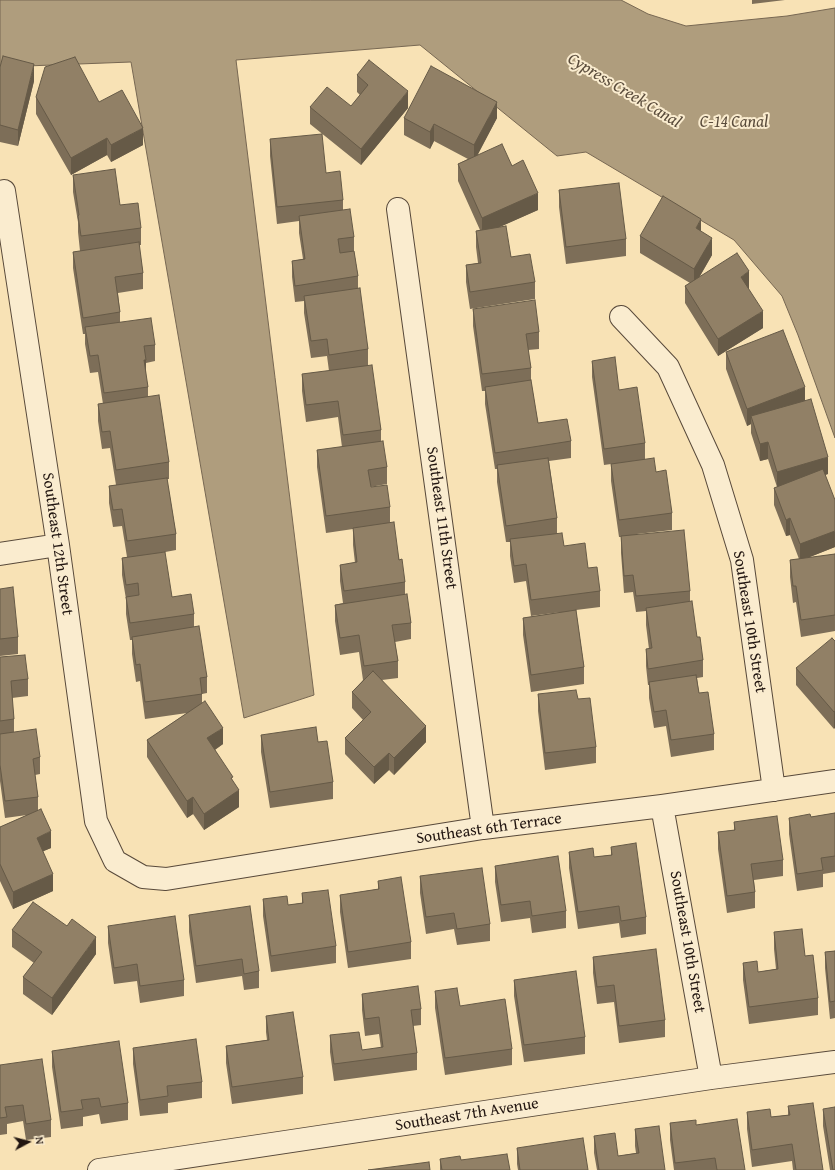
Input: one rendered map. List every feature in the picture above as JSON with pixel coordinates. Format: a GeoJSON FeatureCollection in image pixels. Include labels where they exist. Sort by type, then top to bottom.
{"type":"FeatureCollection","features":[{"type":"Feature","properties":{"kind":"street","name":"Southeast 12th Street"},"geometry":{"type":"LineString","coordinates":[[4,191],[58,545],[96,821],[115,861],[143,877]]}},
{"type":"Feature","properties":{"kind":"street","name":"Southeast 11th Street"},"geometry":{"type":"LineString","coordinates":[[398,209],[483,828]]}},
{"type":"Feature","properties":{"kind":"street","name":"Southeast 10th Street"},"geometry":{"type":"LineString","coordinates":[[620,317],[668,367],[713,465],[742,560],[774,790]]}},
{"type":"Feature","properties":{"kind":"street"},"geometry":{"type":"LineString","coordinates":[[0,554],[58,545]]}},
{"type":"Feature","properties":{"kind":"street","name":"Southeast 6th Terrace"},"geometry":{"type":"LineString","coordinates":[[143,877],[166,879],[483,828],[662,806],[835,781]]}},
{"type":"Feature","properties":{"kind":"street","name":"Southeast 10th Street"},"geometry":{"type":"LineString","coordinates":[[662,806],[711,1078]]}},
{"type":"Feature","properties":{"kind":"street","name":"Southeast 7th Avenue"},"geometry":{"type":"LineString","coordinates":[[99,1170],[711,1078],[835,1062]]}},
{"type":"Feature","properties":{"kind":"water","name":"C-14 Canal"},"geometry":{"type":"Polygon","coordinates":[[[0,0],[621,0],[648,14],[686,26],[787,16],[835,8],[835,438],[798,335],[782,296],[734,240],[586,152],[557,156],[420,45],[236,60],[314,695],[244,718],[131,62],[0,67],[0,0]]]}},
{"type":"Feature","properties":{"kind":"building"},"geometry":{"type":"Polygon","coordinates":[[[3,56],[34,64],[18,130],[0,125],[0,67],[3,56]]]}},
{"type":"Feature","properties":{"kind":"building"},"geometry":{"type":"Polygon","coordinates":[[[75,57],[99,102],[122,90],[143,128],[111,145],[107,138],[71,158],[36,97],[45,67],[75,57]]]}},
{"type":"Feature","properties":{"kind":"building"},"geometry":{"type":"Polygon","coordinates":[[[369,60],[408,91],[361,149],[310,107],[327,87],[351,106],[368,85],[357,75],[369,60]]]}},
{"type":"Feature","properties":{"kind":"building"},"geometry":{"type":"Polygon","coordinates":[[[431,66],[497,102],[474,145],[434,124],[430,132],[404,118],[431,66]]]}},
{"type":"Feature","properties":{"kind":"building"},"geometry":{"type":"Polygon","coordinates":[[[322,134],[326,173],[340,171],[343,200],[277,207],[270,139],[322,134]]]}},
{"type":"Feature","properties":{"kind":"building"},"geometry":{"type":"Polygon","coordinates":[[[502,144],[512,166],[523,160],[538,193],[482,218],[458,164],[502,144]]]}},
{"type":"Feature","properties":{"kind":"building"},"geometry":{"type":"Polygon","coordinates":[[[115,169],[120,205],[138,203],[141,228],[81,236],[73,175],[115,169]]]}},
{"type":"Feature","properties":{"kind":"building"},"geometry":{"type":"Polygon","coordinates":[[[619,183],[626,239],[566,247],[559,190],[619,183]]]}},
{"type":"Feature","properties":{"kind":"building"},"geometry":{"type":"Polygon","coordinates":[[[663,196],[701,219],[696,228],[712,238],[694,269],[640,236],[663,196]]]}},
{"type":"Feature","properties":{"kind":"building"},"geometry":{"type":"Polygon","coordinates":[[[350,209],[354,237],[338,239],[340,253],[354,251],[358,276],[295,286],[292,261],[305,259],[299,216],[350,209]]]}},
{"type":"Feature","properties":{"kind":"building"},"geometry":{"type":"Polygon","coordinates":[[[506,226],[511,257],[530,254],[535,282],[470,292],[466,265],[481,263],[476,231],[506,226]]]}},
{"type":"Feature","properties":{"kind":"building"},"geometry":{"type":"Polygon","coordinates":[[[139,242],[143,273],[115,277],[120,312],[83,318],[73,252],[139,242]]]}},
{"type":"Feature","properties":{"kind":"building"},"geometry":{"type":"Polygon","coordinates":[[[737,253],[749,271],[741,277],[763,311],[718,339],[685,286],[737,253]]]}},
{"type":"Feature","properties":{"kind":"building"},"geometry":{"type":"Polygon","coordinates":[[[360,288],[368,349],[329,355],[327,339],[311,341],[304,296],[360,288]]]}},
{"type":"Feature","properties":{"kind":"building"},"geometry":{"type":"Polygon","coordinates":[[[535,300],[539,332],[526,334],[531,368],[482,374],[473,309],[535,300]]]}},
{"type":"Feature","properties":{"kind":"building"},"geometry":{"type":"Polygon","coordinates":[[[151,318],[155,345],[144,346],[146,360],[144,360],[148,387],[104,393],[98,355],[90,356],[85,327],[151,318]]]}},
{"type":"Feature","properties":{"kind":"building"},"geometry":{"type":"Polygon","coordinates":[[[783,330],[805,387],[747,409],[726,352],[783,330]]]}},
{"type":"Feature","properties":{"kind":"building"},"geometry":{"type":"Polygon","coordinates":[[[615,357],[619,390],[637,387],[645,443],[604,449],[592,361],[615,357]]]}},
{"type":"Feature","properties":{"kind":"building"},"geometry":{"type":"Polygon","coordinates":[[[372,365],[381,430],[343,435],[338,401],[306,405],[302,374],[372,365]]]}},
{"type":"Feature","properties":{"kind":"building"},"geometry":{"type":"Polygon","coordinates":[[[531,380],[538,423],[567,419],[571,441],[495,453],[485,387],[531,380]]]}},
{"type":"Feature","properties":{"kind":"building"},"geometry":{"type":"Polygon","coordinates":[[[159,395],[169,462],[116,470],[110,431],[102,432],[98,404],[159,395]]]}},
{"type":"Feature","properties":{"kind":"building"},"geometry":{"type":"Polygon","coordinates":[[[811,399],[828,457],[777,472],[768,442],[760,444],[751,416],[811,399]]]}},
{"type":"Feature","properties":{"kind":"building"},"geometry":{"type":"Polygon","coordinates":[[[383,441],[387,467],[368,470],[371,487],[387,485],[390,507],[326,516],[317,450],[383,441]]]}},
{"type":"Feature","properties":{"kind":"building"},"geometry":{"type":"Polygon","coordinates":[[[548,458],[557,518],[506,526],[497,465],[548,458]]]}},
{"type":"Feature","properties":{"kind":"building"},"geometry":{"type":"Polygon","coordinates":[[[654,458],[656,472],[666,470],[672,513],[619,520],[611,464],[654,458]]]}},
{"type":"Feature","properties":{"kind":"building"},"geometry":{"type":"Polygon","coordinates":[[[823,469],[835,500],[835,531],[800,544],[790,518],[786,520],[774,488],[823,469]]]}},
{"type":"Feature","properties":{"kind":"building"},"geometry":{"type":"Polygon","coordinates":[[[167,478],[176,534],[127,541],[122,509],[113,510],[109,486],[167,478]]]}},
{"type":"Feature","properties":{"kind":"building"},"geometry":{"type":"Polygon","coordinates":[[[394,522],[399,560],[402,559],[405,582],[344,591],[340,565],[357,562],[353,528],[394,522]]]}},
{"type":"Feature","properties":{"kind":"building"},"geometry":{"type":"Polygon","coordinates":[[[684,530],[690,591],[636,596],[633,575],[624,576],[621,536],[684,530]]]}},
{"type":"Feature","properties":{"kind":"building"},"geometry":{"type":"Polygon","coordinates":[[[562,533],[564,546],[585,543],[588,568],[597,567],[600,591],[531,600],[526,564],[514,566],[510,539],[562,533]]]}},
{"type":"Feature","properties":{"kind":"building"},"geometry":{"type":"Polygon","coordinates":[[[165,552],[172,597],[191,594],[194,614],[130,623],[126,597],[139,595],[138,583],[126,585],[122,558],[165,552]]]}},
{"type":"Feature","properties":{"kind":"building"},"geometry":{"type":"Polygon","coordinates":[[[835,554],[835,615],[801,620],[796,586],[793,586],[790,560],[835,554]]]}},
{"type":"Feature","properties":{"kind":"building"},"geometry":{"type":"Polygon","coordinates":[[[13,587],[18,637],[0,639],[0,589],[13,587]]]}},
{"type":"Feature","properties":{"kind":"building"},"geometry":{"type":"Polygon","coordinates":[[[407,594],[411,623],[392,625],[398,661],[364,666],[359,635],[340,638],[335,605],[407,594]]]}},
{"type":"Feature","properties":{"kind":"building"},"geometry":{"type":"Polygon","coordinates":[[[692,601],[697,637],[700,637],[703,660],[648,669],[646,649],[652,648],[646,608],[692,601]]]}},
{"type":"Feature","properties":{"kind":"building"},"geometry":{"type":"Polygon","coordinates":[[[576,610],[584,667],[531,675],[523,618],[576,610]]]}},
{"type":"Feature","properties":{"kind":"building"},"geometry":{"type":"Polygon","coordinates":[[[199,626],[207,677],[200,678],[202,694],[145,702],[140,664],[136,665],[132,637],[199,626]]]}},
{"type":"Feature","properties":{"kind":"building"},"geometry":{"type":"Polygon","coordinates":[[[832,638],[835,641],[834,712],[796,668],[832,638]]]}},
{"type":"Feature","properties":{"kind":"building"},"geometry":{"type":"Polygon","coordinates":[[[25,655],[28,679],[11,681],[14,719],[0,721],[0,657],[25,655]]]}},
{"type":"Feature","properties":{"kind":"building"},"geometry":{"type":"Polygon","coordinates":[[[373,671],[426,726],[394,758],[389,753],[374,767],[345,738],[371,712],[352,692],[373,671]]]}},
{"type":"Feature","properties":{"kind":"building"},"geometry":{"type":"Polygon","coordinates":[[[696,675],[699,693],[708,692],[714,734],[671,740],[666,710],[654,712],[649,682],[696,675]]]}},
{"type":"Feature","properties":{"kind":"building"},"geometry":{"type":"Polygon","coordinates":[[[576,690],[578,699],[590,698],[596,747],[545,753],[538,694],[576,690]]]}},
{"type":"Feature","properties":{"kind":"building"},"geometry":{"type":"Polygon","coordinates":[[[205,701],[223,728],[207,738],[233,777],[231,778],[239,790],[204,814],[193,797],[187,801],[147,740],[205,701]]]}},
{"type":"Feature","properties":{"kind":"building"},"geometry":{"type":"Polygon","coordinates":[[[316,727],[318,742],[327,741],[333,782],[270,792],[261,735],[316,727]]]}},
{"type":"Feature","properties":{"kind":"building"},"geometry":{"type":"Polygon","coordinates":[[[36,729],[40,757],[33,759],[38,797],[5,801],[0,765],[0,734],[36,729]]]}},
{"type":"Feature","properties":{"kind":"building"},"geometry":{"type":"Polygon","coordinates":[[[41,809],[51,831],[37,838],[53,874],[13,892],[0,864],[0,827],[41,809]]]}},
{"type":"Feature","properties":{"kind":"building"},"geometry":{"type":"Polygon","coordinates":[[[835,813],[835,856],[821,858],[823,870],[797,874],[789,818],[810,814],[811,817],[835,813]]]}},
{"type":"Feature","properties":{"kind":"building"},"geometry":{"type":"Polygon","coordinates":[[[777,816],[783,860],[751,864],[755,892],[727,896],[718,832],[735,830],[734,822],[777,816]]]}},
{"type":"Feature","properties":{"kind":"building"},"geometry":{"type":"Polygon","coordinates":[[[636,843],[646,917],[621,921],[619,906],[578,912],[569,852],[593,848],[594,857],[612,855],[611,847],[636,843]]]}},
{"type":"Feature","properties":{"kind":"building"},"geometry":{"type":"Polygon","coordinates":[[[558,856],[566,911],[532,916],[530,901],[501,905],[495,866],[558,856]]]}},
{"type":"Feature","properties":{"kind":"building"},"geometry":{"type":"Polygon","coordinates":[[[482,868],[490,924],[457,929],[454,913],[426,917],[420,876],[482,868]]]}},
{"type":"Feature","properties":{"kind":"building"},"geometry":{"type":"Polygon","coordinates":[[[401,877],[411,942],[348,952],[340,895],[379,889],[378,881],[401,877]]]}},
{"type":"Feature","properties":{"kind":"building"},"geometry":{"type":"Polygon","coordinates":[[[328,890],[336,946],[271,956],[263,899],[287,896],[288,905],[303,903],[302,893],[328,890]]]}},
{"type":"Feature","properties":{"kind":"building"},"geometry":{"type":"Polygon","coordinates":[[[33,902],[67,926],[72,919],[96,937],[52,998],[23,977],[42,952],[12,930],[33,902]]]}},
{"type":"Feature","properties":{"kind":"building"},"geometry":{"type":"Polygon","coordinates":[[[250,906],[259,971],[244,974],[242,959],[196,966],[189,915],[250,906]]]}},
{"type":"Feature","properties":{"kind":"building"},"geometry":{"type":"Polygon","coordinates":[[[175,916],[184,980],[140,986],[137,964],[114,968],[108,926],[175,916]]]}},
{"type":"Feature","properties":{"kind":"building"},"geometry":{"type":"Polygon","coordinates":[[[802,929],[805,956],[813,955],[818,998],[749,1007],[743,963],[757,961],[758,972],[778,969],[774,932],[802,929]]]}},
{"type":"Feature","properties":{"kind":"building"},"geometry":{"type":"Polygon","coordinates":[[[656,949],[665,1020],[619,1026],[614,985],[597,987],[593,957],[656,949]]]}},
{"type":"Feature","properties":{"kind":"building"},"geometry":{"type":"Polygon","coordinates":[[[835,951],[835,1001],[830,1002],[825,952],[835,951]]]}},
{"type":"Feature","properties":{"kind":"building"},"geometry":{"type":"Polygon","coordinates":[[[576,971],[585,1037],[524,1045],[514,980],[576,971]]]}},
{"type":"Feature","properties":{"kind":"building"},"geometry":{"type":"Polygon","coordinates":[[[418,986],[421,1009],[411,1010],[417,1053],[334,1064],[330,1035],[359,1032],[362,1050],[383,1047],[379,1017],[365,1019],[362,994],[418,986]]]}},
{"type":"Feature","properties":{"kind":"building"},"geometry":{"type":"Polygon","coordinates":[[[457,988],[460,1006],[505,999],[512,1049],[445,1058],[435,991],[457,988]]]}},
{"type":"Feature","properties":{"kind":"building"},"geometry":{"type":"Polygon","coordinates":[[[293,1012],[303,1077],[232,1087],[226,1046],[269,1040],[266,1016],[293,1012]]]}},
{"type":"Feature","properties":{"kind":"building"},"geometry":{"type":"Polygon","coordinates":[[[196,1039],[202,1082],[167,1086],[168,1096],[140,1100],[133,1048],[196,1039]]]}},
{"type":"Feature","properties":{"kind":"building"},"geometry":{"type":"Polygon","coordinates":[[[119,1041],[128,1103],[101,1107],[99,1098],[81,1100],[83,1109],[61,1112],[52,1051],[119,1041]]]}},
{"type":"Feature","properties":{"kind":"building"},"geometry":{"type":"Polygon","coordinates":[[[42,1059],[51,1120],[26,1124],[23,1105],[5,1107],[7,1117],[0,1118],[0,1065],[42,1059]]]}},
{"type":"Feature","properties":{"kind":"building"},"geometry":{"type":"Polygon","coordinates":[[[813,1103],[823,1170],[796,1170],[792,1144],[752,1150],[747,1112],[770,1109],[771,1117],[790,1115],[788,1106],[813,1103]]]}},
{"type":"Feature","properties":{"kind":"building"},"geometry":{"type":"Polygon","coordinates":[[[835,1107],[835,1170],[833,1170],[823,1109],[835,1107]]]}},
{"type":"Feature","properties":{"kind":"building"},"geometry":{"type":"Polygon","coordinates":[[[737,1119],[745,1170],[717,1170],[715,1158],[675,1163],[670,1123],[696,1120],[696,1125],[737,1119]]]}},
{"type":"Feature","properties":{"kind":"building"},"geometry":{"type":"Polygon","coordinates":[[[659,1126],[665,1170],[599,1170],[594,1136],[615,1133],[618,1156],[639,1153],[635,1129],[659,1126]]]}},
{"type":"Feature","properties":{"kind":"building"},"geometry":{"type":"Polygon","coordinates":[[[583,1138],[588,1170],[520,1170],[517,1148],[583,1138]]]}},
{"type":"Feature","properties":{"kind":"building"},"geometry":{"type":"Polygon","coordinates":[[[507,1154],[510,1170],[442,1170],[440,1159],[460,1156],[461,1160],[507,1154]]]}},
{"type":"Feature","properties":{"kind":"building"},"geometry":{"type":"Polygon","coordinates":[[[429,1162],[430,1170],[368,1170],[429,1162]]]}},
{"type":"Feature","properties":{"kind":"water label","name":"Cypress Creek Canal"},"geometry":{"type":"Point","coordinates":[624,91]}}]}
